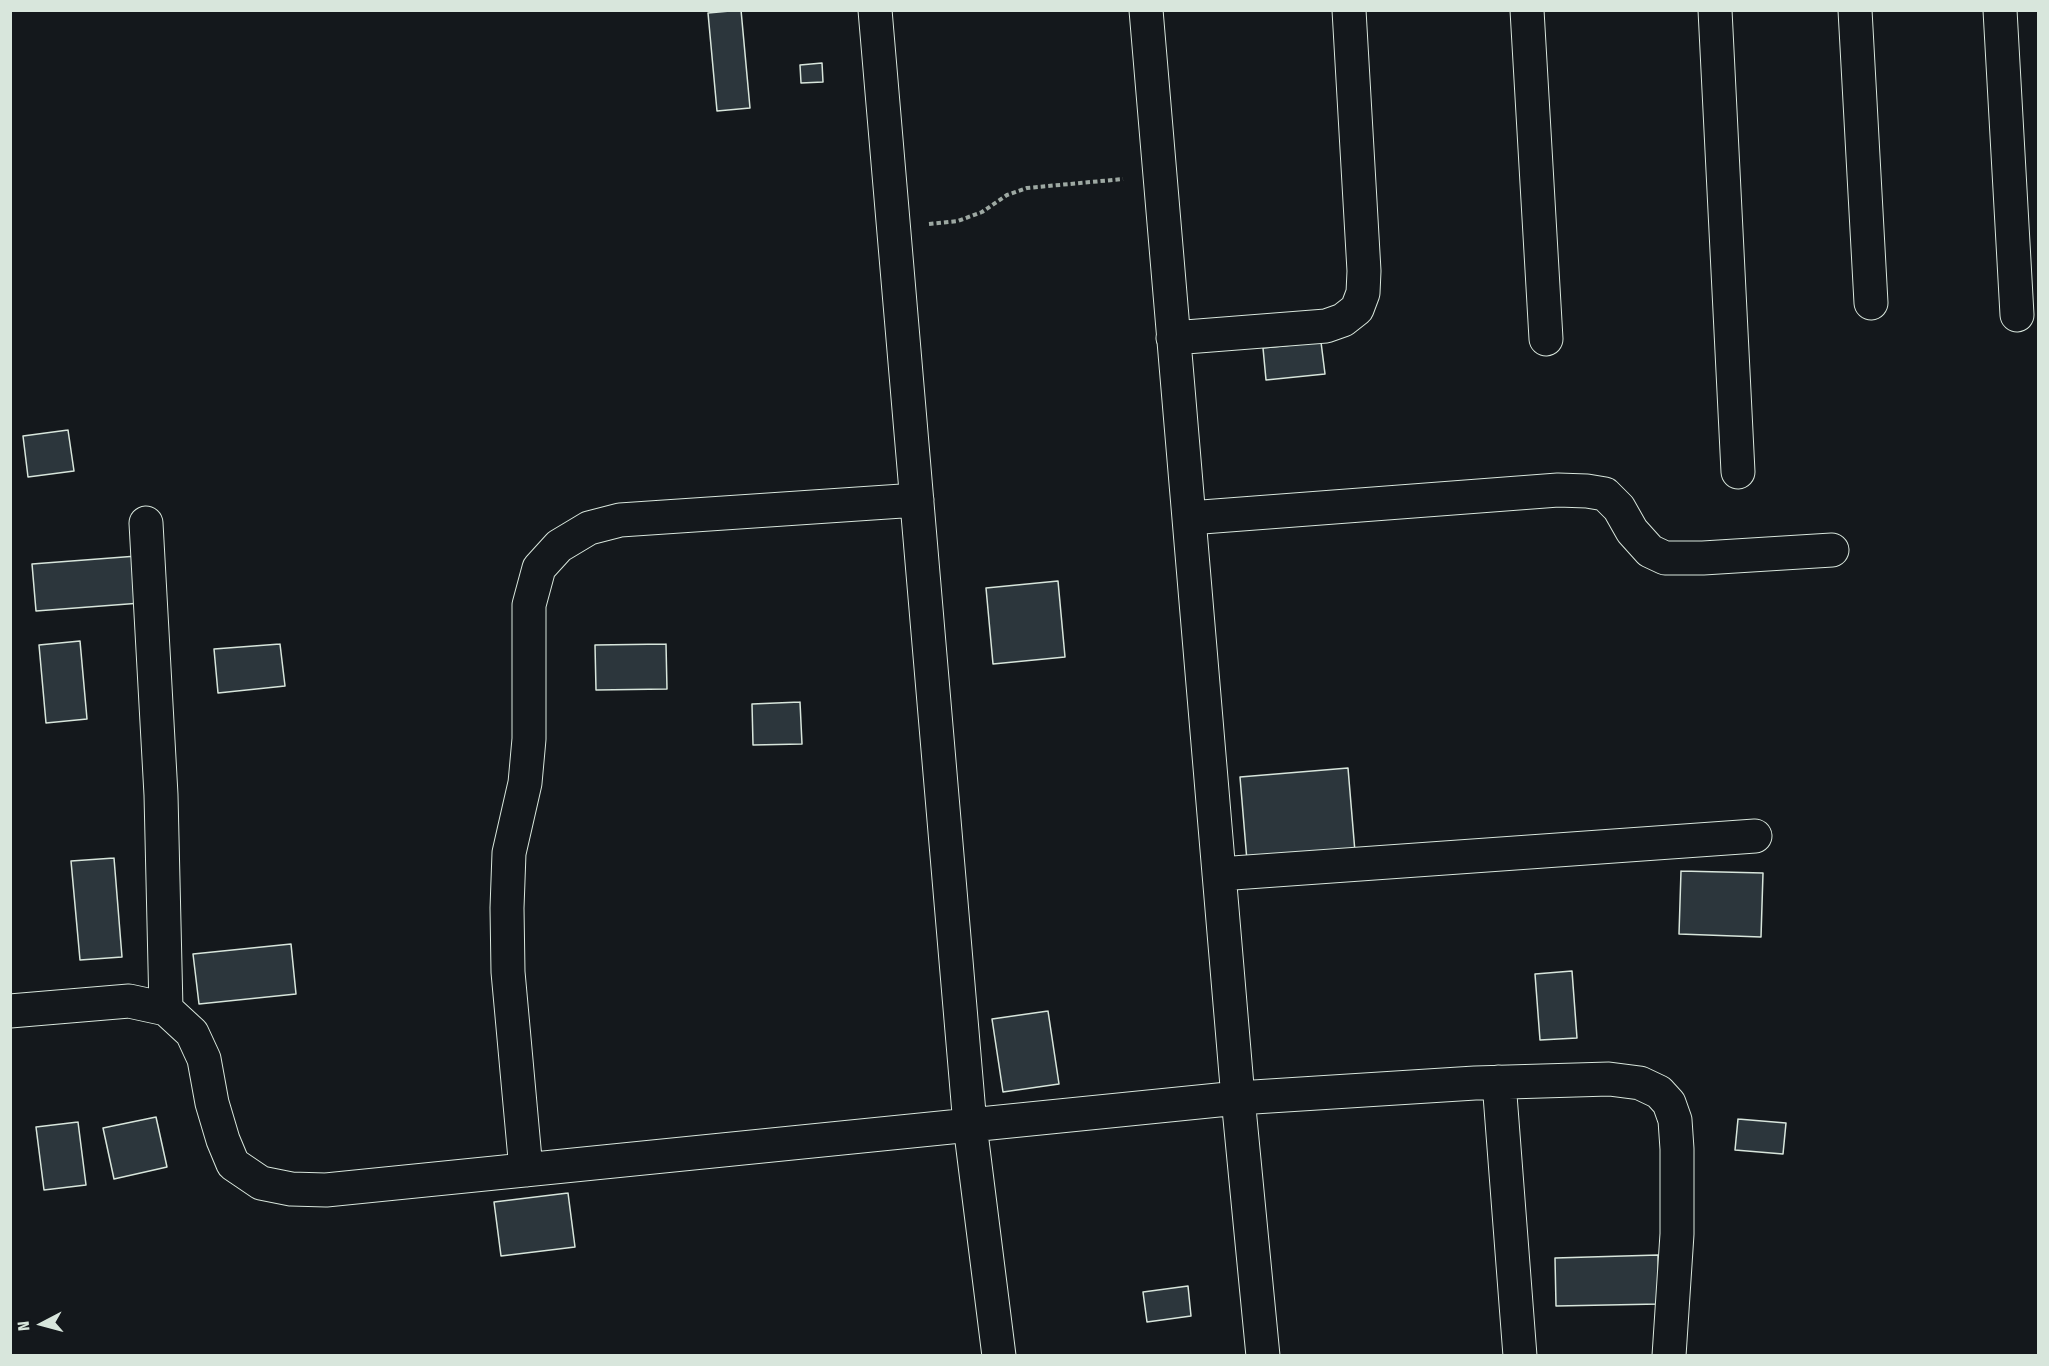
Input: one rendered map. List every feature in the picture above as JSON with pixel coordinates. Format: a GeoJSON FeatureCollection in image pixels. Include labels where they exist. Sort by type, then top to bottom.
{"type":"FeatureCollection","features":[{"type":"Feature","properties":{"kind":"street"},"geometry":{"type":"LineString","coordinates":[[875,10],[970,1125],[999,1356]]}},
{"type":"Feature","properties":{"kind":"street"},"geometry":{"type":"LineString","coordinates":[[1146,10],[1238,1098],[1263,1356]]}},
{"type":"Feature","properties":{"kind":"street"},"geometry":{"type":"LineString","coordinates":[[1173,338],[1326,326],[1343,321],[1357,309],[1363,292],[1364,271],[1349,10]]}},
{"type":"Feature","properties":{"kind":"street"},"geometry":{"type":"LineString","coordinates":[[1527,10],[1546,339]]}},
{"type":"Feature","properties":{"kind":"street"},"geometry":{"type":"LineString","coordinates":[[1715,10],[1738,472]]}},
{"type":"Feature","properties":{"kind":"street"},"geometry":{"type":"LineString","coordinates":[[1855,10],[1871,303]]}},
{"type":"Feature","properties":{"kind":"street"},"geometry":{"type":"LineString","coordinates":[[2000,10],[2017,315]]}},
{"type":"Feature","properties":{"kind":"street"},"geometry":{"type":"LineString","coordinates":[[1189,518],[1558,490],[1587,491],[1605,494],[1619,508],[1632,531],[1650,551],[1665,558],[1704,558],[1832,550]]}},
{"type":"Feature","properties":{"kind":"street"},"geometry":{"type":"LineString","coordinates":[[526,1170],[508,972],[507,908],[509,853],[525,783],[529,739],[529,606],[539,568],[559,546],[589,528],[620,520],[917,500]]}},
{"type":"Feature","properties":{"kind":"street"},"geometry":{"type":"LineString","coordinates":[[146,524],[161,795],[166,1009]]}},
{"type":"Feature","properties":{"kind":"street"},"geometry":{"type":"LineString","coordinates":[[1219,874],[1755,836]]}},
{"type":"Feature","properties":{"kind":"street"},"geometry":{"type":"LineString","coordinates":[[10,1011],[129,1001],[166,1009],[192,1033],[204,1059],[212,1103],[232,1164],[261,1183],[291,1189],[326,1191],[1238,1098],[1499,1082],[1609,1079],[1640,1083],[1659,1092],[1669,1103],[1675,1120],[1677,1213],[1669,1356]]}},
{"type":"Feature","properties":{"kind":"street"},"geometry":{"type":"LineString","coordinates":[[1499,1082],[1520,1356]]}},
{"type":"Feature","properties":{"kind":"path"},"geometry":{"type":"LineString","coordinates":[[894,227],[958,221],[982,212],[1007,195],[1027,188],[1159,175]]}},
{"type":"Feature","properties":{"kind":"building"},"geometry":{"type":"Polygon","coordinates":[[[741,10],[750,108],[717,111],[708,13],[741,10]]]}},
{"type":"Feature","properties":{"kind":"building"},"geometry":{"type":"Polygon","coordinates":[[[822,63],[823,82],[801,83],[800,65],[822,63]]]}},
{"type":"Feature","properties":{"kind":"building"},"geometry":{"type":"Polygon","coordinates":[[[1321,342],[1325,374],[1266,380],[1263,348],[1321,342]]]}},
{"type":"Feature","properties":{"kind":"building"},"geometry":{"type":"Polygon","coordinates":[[[68,430],[74,471],[28,477],[23,436],[68,430]]]}},
{"type":"Feature","properties":{"kind":"building"},"geometry":{"type":"Polygon","coordinates":[[[137,556],[141,603],[36,611],[32,564],[137,556]]]}},
{"type":"Feature","properties":{"kind":"building"},"geometry":{"type":"Polygon","coordinates":[[[1058,581],[1065,657],[993,664],[986,588],[1058,581]]]}},
{"type":"Feature","properties":{"kind":"building"},"geometry":{"type":"Polygon","coordinates":[[[80,641],[87,719],[46,723],[39,645],[80,641]]]}},
{"type":"Feature","properties":{"kind":"building"},"geometry":{"type":"Polygon","coordinates":[[[280,644],[285,686],[218,693],[214,649],[280,644]]]}},
{"type":"Feature","properties":{"kind":"building"},"geometry":{"type":"Polygon","coordinates":[[[666,644],[667,689],[596,690],[595,645],[666,644]]]}},
{"type":"Feature","properties":{"kind":"building"},"geometry":{"type":"Polygon","coordinates":[[[800,702],[802,744],[753,745],[752,704],[800,702]]]}},
{"type":"Feature","properties":{"kind":"building"},"geometry":{"type":"Polygon","coordinates":[[[1348,768],[1355,852],[1247,861],[1240,777],[1348,768]]]}},
{"type":"Feature","properties":{"kind":"building"},"geometry":{"type":"Polygon","coordinates":[[[114,858],[122,957],[80,960],[71,861],[114,858]]]}},
{"type":"Feature","properties":{"kind":"building"},"geometry":{"type":"Polygon","coordinates":[[[1681,871],[1763,873],[1761,937],[1679,934],[1681,871]]]}},
{"type":"Feature","properties":{"kind":"building"},"geometry":{"type":"Polygon","coordinates":[[[291,944],[296,994],[199,1004],[193,954],[291,944]]]}},
{"type":"Feature","properties":{"kind":"building"},"geometry":{"type":"Polygon","coordinates":[[[1572,971],[1577,1038],[1540,1040],[1535,974],[1572,971]]]}},
{"type":"Feature","properties":{"kind":"building"},"geometry":{"type":"Polygon","coordinates":[[[1048,1011],[1059,1084],[1003,1092],[992,1019],[1048,1011]]]}},
{"type":"Feature","properties":{"kind":"building"},"geometry":{"type":"Polygon","coordinates":[[[156,1117],[167,1167],[114,1179],[103,1128],[156,1117]]]}},
{"type":"Feature","properties":{"kind":"building"},"geometry":{"type":"Polygon","coordinates":[[[1738,1119],[1786,1123],[1783,1154],[1735,1150],[1738,1119]]]}},
{"type":"Feature","properties":{"kind":"building"},"geometry":{"type":"Polygon","coordinates":[[[78,1122],[86,1185],[44,1190],[36,1127],[78,1122]]]}},
{"type":"Feature","properties":{"kind":"building"},"geometry":{"type":"Polygon","coordinates":[[[568,1193],[575,1247],[501,1256],[494,1202],[568,1193]]]}},
{"type":"Feature","properties":{"kind":"building"},"geometry":{"type":"Polygon","coordinates":[[[1658,1255],[1659,1304],[1556,1306],[1555,1258],[1658,1255]]]}},
{"type":"Feature","properties":{"kind":"building"},"geometry":{"type":"Polygon","coordinates":[[[1188,1286],[1191,1316],[1147,1322],[1143,1292],[1188,1286]]]}}]}
